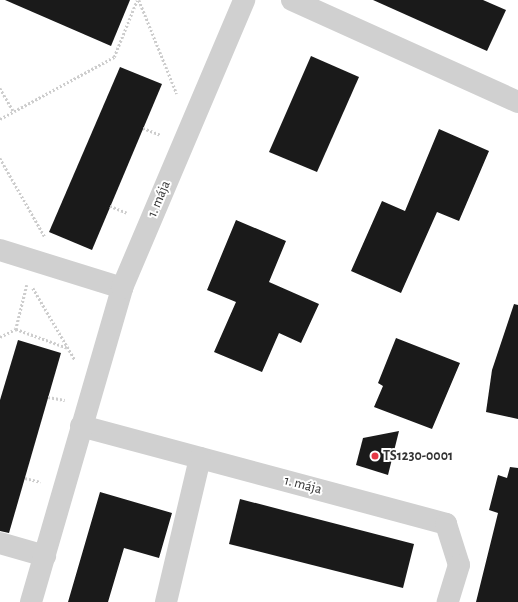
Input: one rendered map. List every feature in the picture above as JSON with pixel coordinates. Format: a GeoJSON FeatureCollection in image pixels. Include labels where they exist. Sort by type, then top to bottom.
{"type":"FeatureCollection","features":[{"type":"Feature","properties":{"kind":"street","name":"1. mája"},"geometry":{"type":"LineString","coordinates":[[31,602],[122,288],[244,0]]}},
{"type":"Feature","properties":{"kind":"street"},"geometry":{"type":"LineString","coordinates":[[292,0],[509,98]]}},
{"type":"Feature","properties":{"kind":"street"},"geometry":{"type":"LineString","coordinates":[[0,250],[122,288]]}},
{"type":"Feature","properties":{"kind":"street","name":"1. mája"},"geometry":{"type":"LineString","coordinates":[[81,426],[446,524],[459,565],[448,602]]}},
{"type":"Feature","properties":{"kind":"street"},"geometry":{"type":"LineString","coordinates":[[166,602],[200,458]]}},
{"type":"Feature","properties":{"kind":"street"},"geometry":{"type":"LineString","coordinates":[[0,543],[44,556]]}},
{"type":"Feature","properties":{"kind":"path"},"geometry":{"type":"LineString","coordinates":[[138,0],[178,96]]}},
{"type":"Feature","properties":{"kind":"path"},"geometry":{"type":"LineString","coordinates":[[0,119],[114,57],[138,0]]}},
{"type":"Feature","properties":{"kind":"path"},"geometry":{"type":"LineString","coordinates":[[0,88],[14,112]]}},
{"type":"Feature","properties":{"kind":"path"},"geometry":{"type":"LineString","coordinates":[[143,128],[166,138]]}},
{"type":"Feature","properties":{"kind":"path"},"geometry":{"type":"LineString","coordinates":[[0,158],[53,252],[49,265]]}},
{"type":"Feature","properties":{"kind":"path"},"geometry":{"type":"LineString","coordinates":[[110,206],[135,216]]}},
{"type":"Feature","properties":{"kind":"path"},"geometry":{"type":"LineString","coordinates":[[16,329],[28,279],[76,362]]}},
{"type":"Feature","properties":{"kind":"path"},"geometry":{"type":"LineString","coordinates":[[0,337],[16,329],[68,348]]}},
{"type":"Feature","properties":{"kind":"path"},"geometry":{"type":"LineString","coordinates":[[48,396],[69,402]]}},
{"type":"Feature","properties":{"kind":"path"},"geometry":{"type":"LineString","coordinates":[[25,478],[43,483]]}},
{"type":"Feature","properties":{"kind":"building"},"geometry":{"type":"Polygon","coordinates":[[[5,0],[130,0],[111,46],[5,0]]]}},
{"type":"Feature","properties":{"kind":"building"},"geometry":{"type":"Polygon","coordinates":[[[373,0],[483,0],[506,10],[487,51],[373,0]]]}},
{"type":"Feature","properties":{"kind":"building"},"geometry":{"type":"Polygon","coordinates":[[[311,56],[359,77],[317,172],[269,152],[311,56]]]}},
{"type":"Feature","properties":{"kind":"building"},"geometry":{"type":"Polygon","coordinates":[[[120,67],[162,84],[92,250],[49,232],[120,67]]]}},
{"type":"Feature","properties":{"kind":"building"},"geometry":{"type":"Polygon","coordinates":[[[439,129],[489,151],[459,221],[437,212],[401,293],[351,271],[382,201],[405,211],[439,129]]]}},
{"type":"Feature","properties":{"kind":"building"},"geometry":{"type":"Polygon","coordinates":[[[236,220],[286,241],[269,282],[319,304],[301,343],[279,333],[262,372],[214,352],[236,302],[207,290],[236,220]]]}},
{"type":"Feature","properties":{"kind":"building"},"geometry":{"type":"Polygon","coordinates":[[[514,304],[518,305],[518,419],[486,412],[492,370],[514,304]]]}},
{"type":"Feature","properties":{"kind":"building"},"geometry":{"type":"Polygon","coordinates":[[[396,338],[460,363],[432,429],[374,407],[383,386],[378,383],[396,338]]]}},
{"type":"Feature","properties":{"kind":"building"},"geometry":{"type":"Polygon","coordinates":[[[18,340],[61,353],[9,533],[0,531],[0,400],[18,340]]]}},
{"type":"Feature","properties":{"kind":"building","name":"TS1230-0001"},"geometry":{"type":"Polygon","coordinates":[[[399,431],[388,475],[356,465],[363,438],[399,431]]]}},
{"type":"Feature","properties":{"kind":"building"},"geometry":{"type":"Polygon","coordinates":[[[510,467],[518,468],[518,602],[476,602],[498,513],[489,510],[498,475],[507,478],[510,467]]]}},
{"type":"Feature","properties":{"kind":"building"},"geometry":{"type":"Polygon","coordinates":[[[100,492],[172,513],[159,558],[124,548],[108,602],[68,602],[100,492]]]}},
{"type":"Feature","properties":{"kind":"building"},"geometry":{"type":"Polygon","coordinates":[[[240,499],[414,544],[403,588],[229,544],[240,499]]]}},
{"type":"Feature","properties":{"kind":"place","name":"TS1230-0001"},"geometry":{"type":"Point","coordinates":[375,456]}}]}
